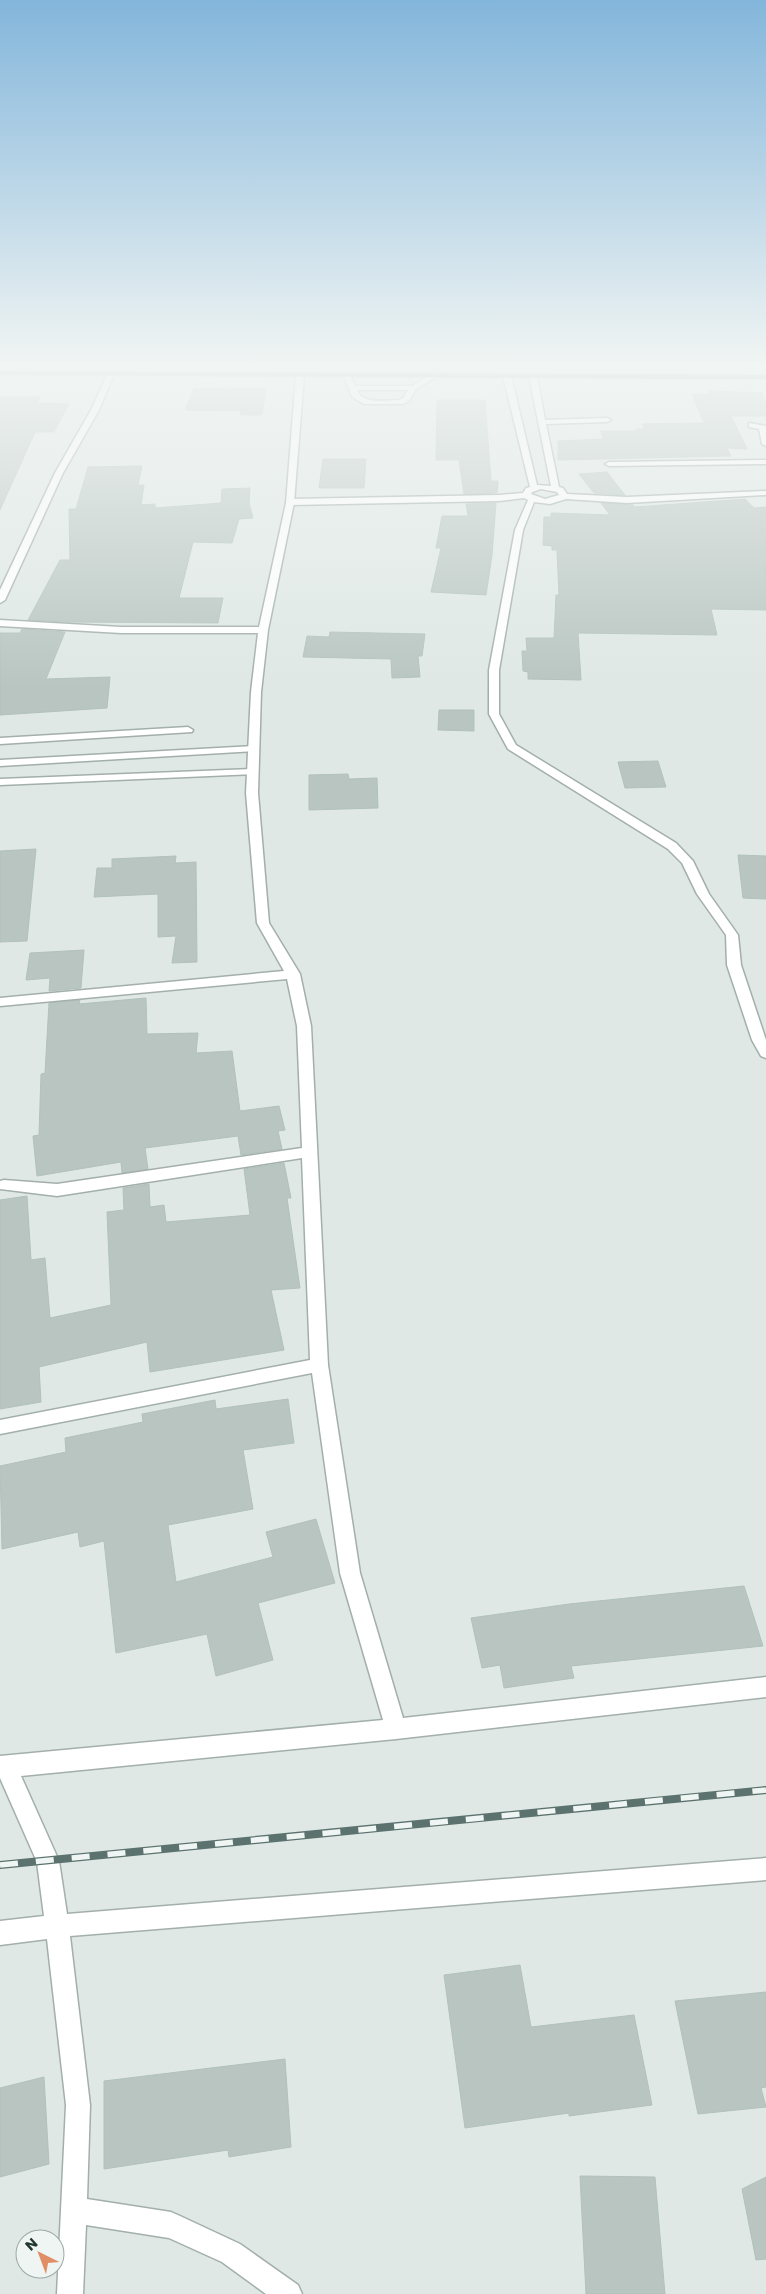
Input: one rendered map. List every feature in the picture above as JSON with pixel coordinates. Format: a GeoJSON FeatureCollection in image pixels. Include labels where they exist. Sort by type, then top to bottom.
{"type":"FeatureCollection","features":[{"type":"Feature","properties":{"kind":"street"},"geometry":{"type":"LineString","coordinates":[[0,600],[59,474]]}},
{"type":"Feature","properties":{"kind":"street"},"geometry":{"type":"LineString","coordinates":[[292,474],[290,502],[263,630],[256,692],[252,793],[263,923],[293,974],[304,1026],[319,1365],[350,1573],[396,1728]]}},
{"type":"Feature","properties":{"kind":"street"},"geometry":{"type":"LineString","coordinates":[[531,474],[534,488]]}},
{"type":"Feature","properties":{"kind":"street"},"geometry":{"type":"LineString","coordinates":[[552,474],[555,488]]}},
{"type":"Feature","properties":{"kind":"street"},"geometry":{"type":"LineString","coordinates":[[564,496],[560,490],[555,488],[534,488],[526,492],[529,497],[518,530],[494,670],[494,714],[512,747],[672,846],[687,861],[703,894],[732,934],[734,965],[759,1040],[766,1053]]}},
{"type":"Feature","properties":{"kind":"street"},"geometry":{"type":"LineString","coordinates":[[290,502],[529,497],[555,501],[564,496],[626,500],[766,494]]}},
{"type":"Feature","properties":{"kind":"street"},"geometry":{"type":"LineString","coordinates":[[0,623],[121,630],[263,630]]}},
{"type":"Feature","properties":{"kind":"street"},"geometry":{"type":"LineString","coordinates":[[0,741],[188,730]]}},
{"type":"Feature","properties":{"kind":"street"},"geometry":{"type":"LineString","coordinates":[[0,762],[254,749]]}},
{"type":"Feature","properties":{"kind":"street"},"geometry":{"type":"LineString","coordinates":[[0,782],[252,772]]}},
{"type":"Feature","properties":{"kind":"street"},"geometry":{"type":"LineString","coordinates":[[0,1002],[293,974]]}},
{"type":"Feature","properties":{"kind":"street"},"geometry":{"type":"LineString","coordinates":[[4,1185],[56,1190],[310,1152]]}},
{"type":"Feature","properties":{"kind":"street"},"geometry":{"type":"LineString","coordinates":[[0,1427],[319,1365]]}},
{"type":"Feature","properties":{"kind":"street"},"geometry":{"type":"LineString","coordinates":[[70,2294],[78,2105],[57,1926],[48,1861],[3,1767],[396,1728],[766,1687]]}},
{"type":"Feature","properties":{"kind":"street"},"geometry":{"type":"LineString","coordinates":[[0,1933],[57,1926],[766,1869]]}},
{"type":"Feature","properties":{"kind":"street"},"geometry":{"type":"LineString","coordinates":[[74,2210],[171,2225],[231,2253],[289,2294]]}},
{"type":"Feature","properties":{"kind":"building"},"geometry":{"type":"Polygon","coordinates":[[[0,474],[16,474],[0,510],[0,474]]]}},
{"type":"Feature","properties":{"kind":"building"},"geometry":{"type":"Polygon","coordinates":[[[86,474],[140,474],[138,485],[144,485],[141,505],[155,504],[155,508],[221,503],[222,489],[250,488],[249,503],[253,518],[239,519],[232,543],[193,542],[179,598],[223,598],[218,623],[28,620],[60,560],[70,560],[69,509],[76,509],[86,474]]]}},
{"type":"Feature","properties":{"kind":"building"},"geometry":{"type":"Polygon","coordinates":[[[321,474],[365,474],[364,488],[319,488],[321,474]]]}},
{"type":"Feature","properties":{"kind":"building"},"geometry":{"type":"Polygon","coordinates":[[[461,474],[490,474],[491,481],[498,481],[497,493],[464,494],[461,474]]]}},
{"type":"Feature","properties":{"kind":"building"},"geometry":{"type":"Polygon","coordinates":[[[579,474],[609,474],[625,495],[594,493],[579,474]]]}},
{"type":"Feature","properties":{"kind":"building"},"geometry":{"type":"Polygon","coordinates":[[[745,499],[754,508],[766,507],[766,610],[711,609],[717,635],[578,633],[581,680],[528,679],[528,672],[523,671],[522,651],[527,651],[526,638],[554,638],[556,595],[559,595],[557,550],[552,550],[552,546],[543,545],[544,517],[551,517],[551,513],[610,515],[601,503],[633,505],[635,507],[745,499]]]}},
{"type":"Feature","properties":{"kind":"building"},"geometry":{"type":"Polygon","coordinates":[[[496,503],[492,555],[486,595],[431,592],[441,548],[436,548],[442,516],[468,516],[466,504],[496,503]]]}},
{"type":"Feature","properties":{"kind":"building"},"geometry":{"type":"Polygon","coordinates":[[[22,629],[65,632],[46,679],[110,677],[107,708],[0,715],[0,633],[20,633],[22,629]]]}},
{"type":"Feature","properties":{"kind":"building"},"geometry":{"type":"Polygon","coordinates":[[[330,632],[425,634],[422,656],[418,656],[420,677],[392,678],[391,659],[303,657],[307,636],[329,637],[330,632]]]}},
{"type":"Feature","properties":{"kind":"building"},"geometry":{"type":"Polygon","coordinates":[[[439,710],[474,710],[474,731],[438,730],[439,710]]]}},
{"type":"Feature","properties":{"kind":"building"},"geometry":{"type":"Polygon","coordinates":[[[658,761],[666,787],[625,788],[618,762],[658,761]]]}},
{"type":"Feature","properties":{"kind":"building"},"geometry":{"type":"Polygon","coordinates":[[[348,774],[349,779],[377,778],[378,808],[309,810],[309,775],[348,774]]]}},
{"type":"Feature","properties":{"kind":"building"},"geometry":{"type":"Polygon","coordinates":[[[36,849],[27,941],[0,942],[0,851],[36,849]]]}},
{"type":"Feature","properties":{"kind":"building"},"geometry":{"type":"Polygon","coordinates":[[[738,855],[766,856],[766,899],[743,898],[738,855]]]}},
{"type":"Feature","properties":{"kind":"building"},"geometry":{"type":"Polygon","coordinates":[[[176,856],[175,863],[196,862],[197,962],[172,963],[176,936],[158,937],[158,894],[94,897],[97,868],[112,868],[112,859],[176,856]]]}},
{"type":"Feature","properties":{"kind":"building"},"geometry":{"type":"Polygon","coordinates":[[[84,950],[81,988],[49,991],[50,978],[26,980],[30,953],[84,950]]]}},
{"type":"Feature","properties":{"kind":"building"},"geometry":{"type":"Polygon","coordinates":[[[146,998],[147,1034],[198,1033],[196,1053],[232,1051],[240,1111],[279,1106],[285,1130],[278,1131],[282,1149],[241,1155],[238,1136],[145,1148],[148,1169],[122,1173],[121,1162],[37,1176],[33,1136],[39,1135],[41,1074],[45,1073],[49,1003],[80,1000],[79,1004],[146,998]]]}},
{"type":"Feature","properties":{"kind":"building"},"geometry":{"type":"Polygon","coordinates":[[[284,1163],[291,1198],[287,1198],[300,1288],[271,1290],[284,1350],[150,1372],[147,1342],[39,1367],[41,1402],[0,1409],[0,1200],[27,1196],[31,1260],[45,1258],[50,1318],[111,1305],[107,1212],[124,1210],[123,1188],[149,1184],[150,1207],[164,1205],[166,1222],[250,1215],[244,1169],[284,1163]]]}},
{"type":"Feature","properties":{"kind":"building"},"geometry":{"type":"Polygon","coordinates":[[[288,1399],[294,1443],[243,1450],[253,1509],[168,1525],[176,1582],[273,1557],[266,1532],[316,1519],[335,1583],[258,1603],[273,1660],[216,1676],[207,1634],[116,1653],[104,1541],[80,1547],[78,1532],[2,1549],[0,1466],[66,1452],[65,1438],[143,1422],[142,1414],[215,1400],[216,1409],[288,1399]]]}},
{"type":"Feature","properties":{"kind":"building"},"geometry":{"type":"Polygon","coordinates":[[[744,1586],[763,1646],[571,1666],[574,1678],[504,1688],[500,1665],[482,1668],[471,1618],[569,1604],[744,1586]]]}},
{"type":"Feature","properties":{"kind":"building"},"geometry":{"type":"Polygon","coordinates":[[[520,1965],[531,2027],[634,2015],[652,2105],[569,2116],[569,2113],[465,2128],[444,1975],[520,1965]]]}},
{"type":"Feature","properties":{"kind":"building"},"geometry":{"type":"Polygon","coordinates":[[[766,1992],[766,2087],[761,2088],[766,2107],[698,2114],[675,2001],[766,1992]]]}},
{"type":"Feature","properties":{"kind":"building"},"geometry":{"type":"Polygon","coordinates":[[[285,2059],[291,2147],[229,2157],[228,2150],[104,2169],[104,2081],[285,2059]]]}},
{"type":"Feature","properties":{"kind":"building"},"geometry":{"type":"Polygon","coordinates":[[[44,2077],[49,2164],[0,2177],[0,2088],[44,2077]]]}},
{"type":"Feature","properties":{"kind":"building"},"geometry":{"type":"Polygon","coordinates":[[[580,2176],[655,2177],[665,2294],[586,2294],[580,2176]]]}},
{"type":"Feature","properties":{"kind":"building"},"geometry":{"type":"Polygon","coordinates":[[[766,2177],[766,2259],[756,2260],[742,2189],[766,2177]]]}},
{"type":"Feature","properties":{"kind":"railway"},"geometry":{"type":"LineString","coordinates":[[0,1865],[766,1790]]}}]}
